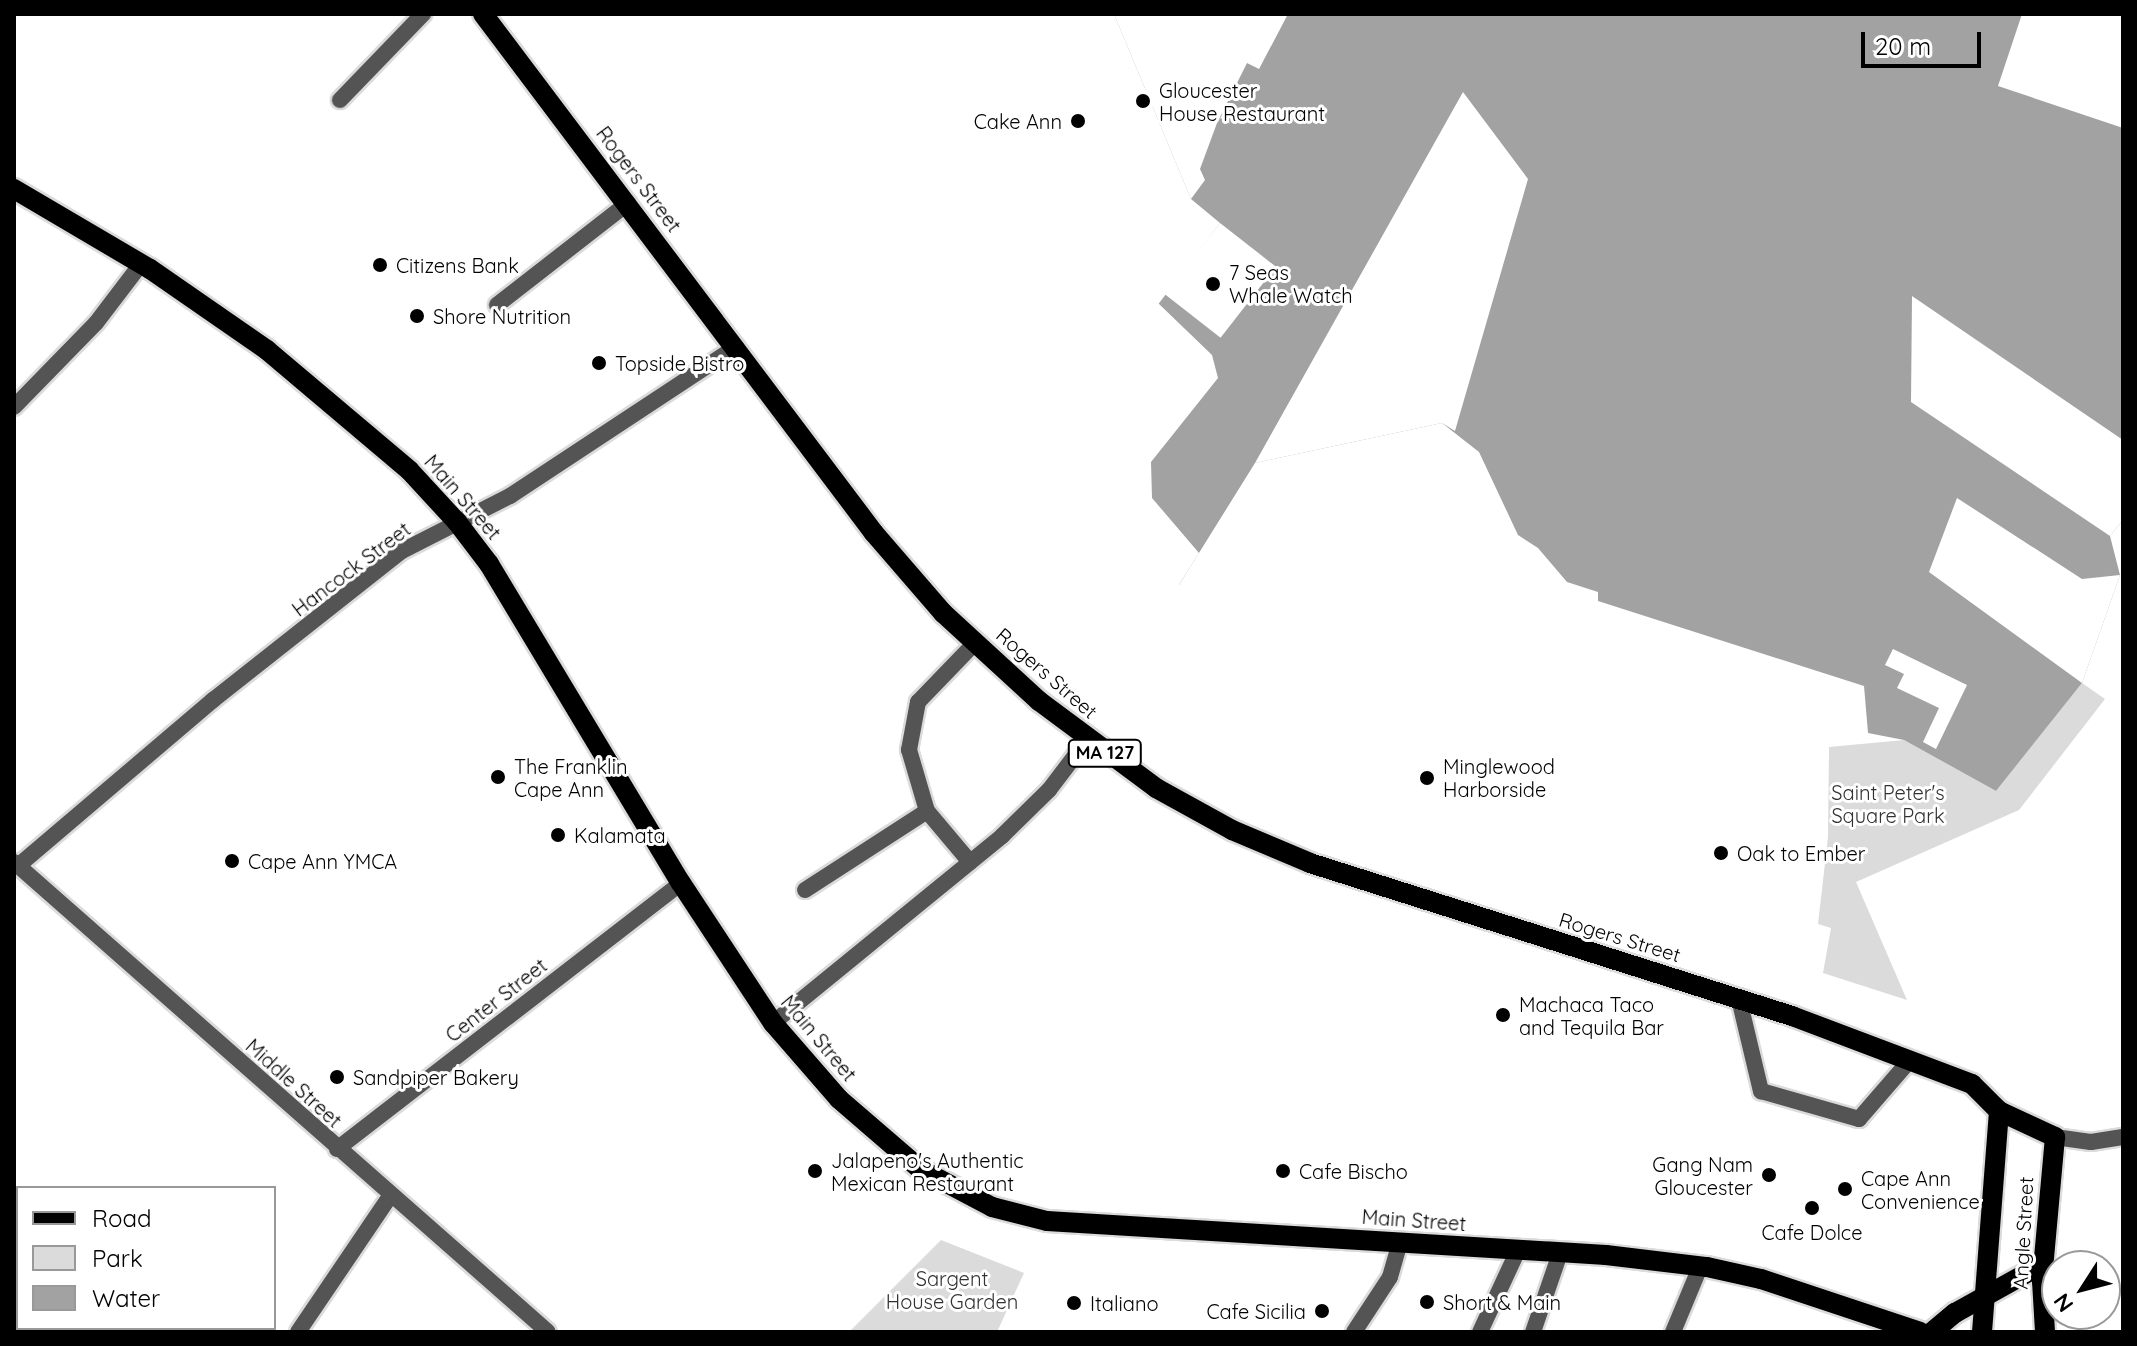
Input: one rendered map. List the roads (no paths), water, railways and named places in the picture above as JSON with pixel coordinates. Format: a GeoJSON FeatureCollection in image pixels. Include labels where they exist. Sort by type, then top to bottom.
{"type":"FeatureCollection","features":[{"type":"Feature","properties":{"kind":"main road","name":"Rogers Street"},"geometry":{"type":"LineString","coordinates":[[483,14],[874,533],[943,613],[1087,740],[1156,788],[1219,823],[1310,863],[1739,999],[1911,1059],[1972,1084],[1999,1111]]}},
{"type":"Feature","properties":{"kind":"main road","name":"Main Street"},"geometry":{"type":"LineString","coordinates":[[14,189],[141,264],[267,350],[409,470],[457,522],[489,564],[681,883],[773,1023],[830,1089],[920,1169],[992,1207],[1047,1221],[1518,1250],[1700,1267],[1761,1279],[1920,1332]]}},
{"type":"Feature","properties":{"kind":"main road","name":"MA 127"},"geometry":{"type":"LineString","coordinates":[[1999,1111],[2055,1137]]}},
{"type":"Feature","properties":{"kind":"main road"},"geometry":{"type":"LineString","coordinates":[[1982,1332],[1999,1111]]}},
{"type":"Feature","properties":{"kind":"main road","name":"Angle Street"},"geometry":{"type":"LineString","coordinates":[[2044,1250],[2055,1137]]}},
{"type":"Feature","properties":{"kind":"main road"},"geometry":{"type":"LineString","coordinates":[[1932,1332],[2041,1265]]}},
{"type":"Feature","properties":{"kind":"street"},"geometry":{"type":"LineString","coordinates":[[340,100],[423,14]]}},
{"type":"Feature","properties":{"kind":"street"},"geometry":{"type":"LineString","coordinates":[[497,305],[628,203]]}},
{"type":"Feature","properties":{"kind":"street"},"geometry":{"type":"LineString","coordinates":[[14,407],[96,323],[141,264]]}},
{"type":"Feature","properties":{"kind":"street","name":"Hancock Street"},"geometry":{"type":"LineString","coordinates":[[16,864],[204,707],[402,551],[510,496],[736,347]]}},
{"type":"Feature","properties":{"kind":"street"},"geometry":{"type":"LineString","coordinates":[[970,862],[927,811],[909,750],[918,702],[976,642]]}},
{"type":"Feature","properties":{"kind":"street"},"geometry":{"type":"LineString","coordinates":[[773,1023],[970,862],[1049,790],[1087,740]]}},
{"type":"Feature","properties":{"kind":"street"},"geometry":{"type":"LineString","coordinates":[[805,890],[927,811]]}},
{"type":"Feature","properties":{"kind":"street","name":"Middle Street"},"geometry":{"type":"LineString","coordinates":[[16,864],[548,1332]]}},
{"type":"Feature","properties":{"kind":"street","name":"Center Street"},"geometry":{"type":"LineString","coordinates":[[337,1149],[681,883]]}},
{"type":"Feature","properties":{"kind":"street"},"geometry":{"type":"LineString","coordinates":[[1739,999],[1761,1091],[1859,1119],[1911,1059]]}},
{"type":"Feature","properties":{"kind":"street"},"geometry":{"type":"LineString","coordinates":[[2055,1137],[2091,1142],[2123,1137]]}},
{"type":"Feature","properties":{"kind":"street"},"geometry":{"type":"LineString","coordinates":[[298,1332],[390,1196]]}},
{"type":"Feature","properties":{"kind":"street"},"geometry":{"type":"LineString","coordinates":[[1354,1332],[1390,1277],[1400,1243]]}},
{"type":"Feature","properties":{"kind":"street"},"geometry":{"type":"LineString","coordinates":[[1480,1332],[1518,1250]]}},
{"type":"Feature","properties":{"kind":"street"},"geometry":{"type":"LineString","coordinates":[[1533,1332],[1560,1253]]}},
{"type":"Feature","properties":{"kind":"street"},"geometry":{"type":"LineString","coordinates":[[1673,1332],[1700,1267]]}},
{"type":"Feature","properties":{"kind":"water"},"geometry":{"type":"Polygon","coordinates":[[[1114,14],[2123,14],[2123,520],[2110,536],[2120,575],[2082,683],[1996,791],[1904,740],[1868,733],[1864,686],[1598,601],[1598,592],[1567,582],[1538,548],[1518,535],[1479,452],[1442,423],[1255,463],[1179,585],[1102,487],[1182,374],[1179,360],[1144,323],[1220,223],[1191,199],[1114,14]]]}},
{"type":"Feature","properties":{"kind":"place","name":"Gloucester House Restaurant"},"geometry":{"type":"Point","coordinates":[1143,101]}},
{"type":"Feature","properties":{"kind":"place","name":"Cake Ann"},"geometry":{"type":"Point","coordinates":[1078,121]}},
{"type":"Feature","properties":{"kind":"place","name":"Citizens Bank"},"geometry":{"type":"Point","coordinates":[380,265]}},
{"type":"Feature","properties":{"kind":"place","name":"7 Seas Whale Watch"},"geometry":{"type":"Point","coordinates":[1213,284]}},
{"type":"Feature","properties":{"kind":"place","name":"Shore Nutrition"},"geometry":{"type":"Point","coordinates":[417,316]}},
{"type":"Feature","properties":{"kind":"place","name":"Topside Bistro"},"geometry":{"type":"Point","coordinates":[599,363]}},
{"type":"Feature","properties":{"kind":"place","name":"The Franklin Cape Ann"},"geometry":{"type":"Point","coordinates":[498,777]}},
{"type":"Feature","properties":{"kind":"place","name":"Minglewood Harborside"},"geometry":{"type":"Point","coordinates":[1427,778]}},
{"type":"Feature","properties":{"kind":"place","name":"Kalamata"},"geometry":{"type":"Point","coordinates":[558,835]}},
{"type":"Feature","properties":{"kind":"place","name":"Oak to Ember"},"geometry":{"type":"Point","coordinates":[1721,853]}},
{"type":"Feature","properties":{"kind":"place","name":"Cape Ann YMCA"},"geometry":{"type":"Point","coordinates":[232,861]}},
{"type":"Feature","properties":{"kind":"place","name":"Machaca Taco and Tequila Bar"},"geometry":{"type":"Point","coordinates":[1503,1015]}},
{"type":"Feature","properties":{"kind":"place","name":"Sandpiper Bakery"},"geometry":{"type":"Point","coordinates":[337,1077]}},
{"type":"Feature","properties":{"kind":"place","name":"Jalapeno's Authentic Mexican Restaurant"},"geometry":{"type":"Point","coordinates":[815,1171]}},
{"type":"Feature","properties":{"kind":"place","name":"Cafe Bischo"},"geometry":{"type":"Point","coordinates":[1283,1171]}},
{"type":"Feature","properties":{"kind":"place","name":"Gang Nam Gloucester"},"geometry":{"type":"Point","coordinates":[1769,1175]}},
{"type":"Feature","properties":{"kind":"place","name":"Cape Ann Convenience"},"geometry":{"type":"Point","coordinates":[1845,1189]}},
{"type":"Feature","properties":{"kind":"place","name":"Cafe Dolce"},"geometry":{"type":"Point","coordinates":[1812,1208]}},
{"type":"Feature","properties":{"kind":"place","name":"Short & Main"},"geometry":{"type":"Point","coordinates":[1427,1302]}},
{"type":"Feature","properties":{"kind":"place","name":"Italiano"},"geometry":{"type":"Point","coordinates":[1074,1303]}},
{"type":"Feature","properties":{"kind":"place","name":"Cafe Sicilia"},"geometry":{"type":"Point","coordinates":[1322,1311]}},
{"type":"Feature","properties":{"kind":"park label","name":"Saint Peter's Square Park"},"geometry":{"type":"Point","coordinates":[1888,804]}},
{"type":"Feature","properties":{"kind":"park label","name":"Sargent House Garden"},"geometry":{"type":"Point","coordinates":[952,1290]}}]}
